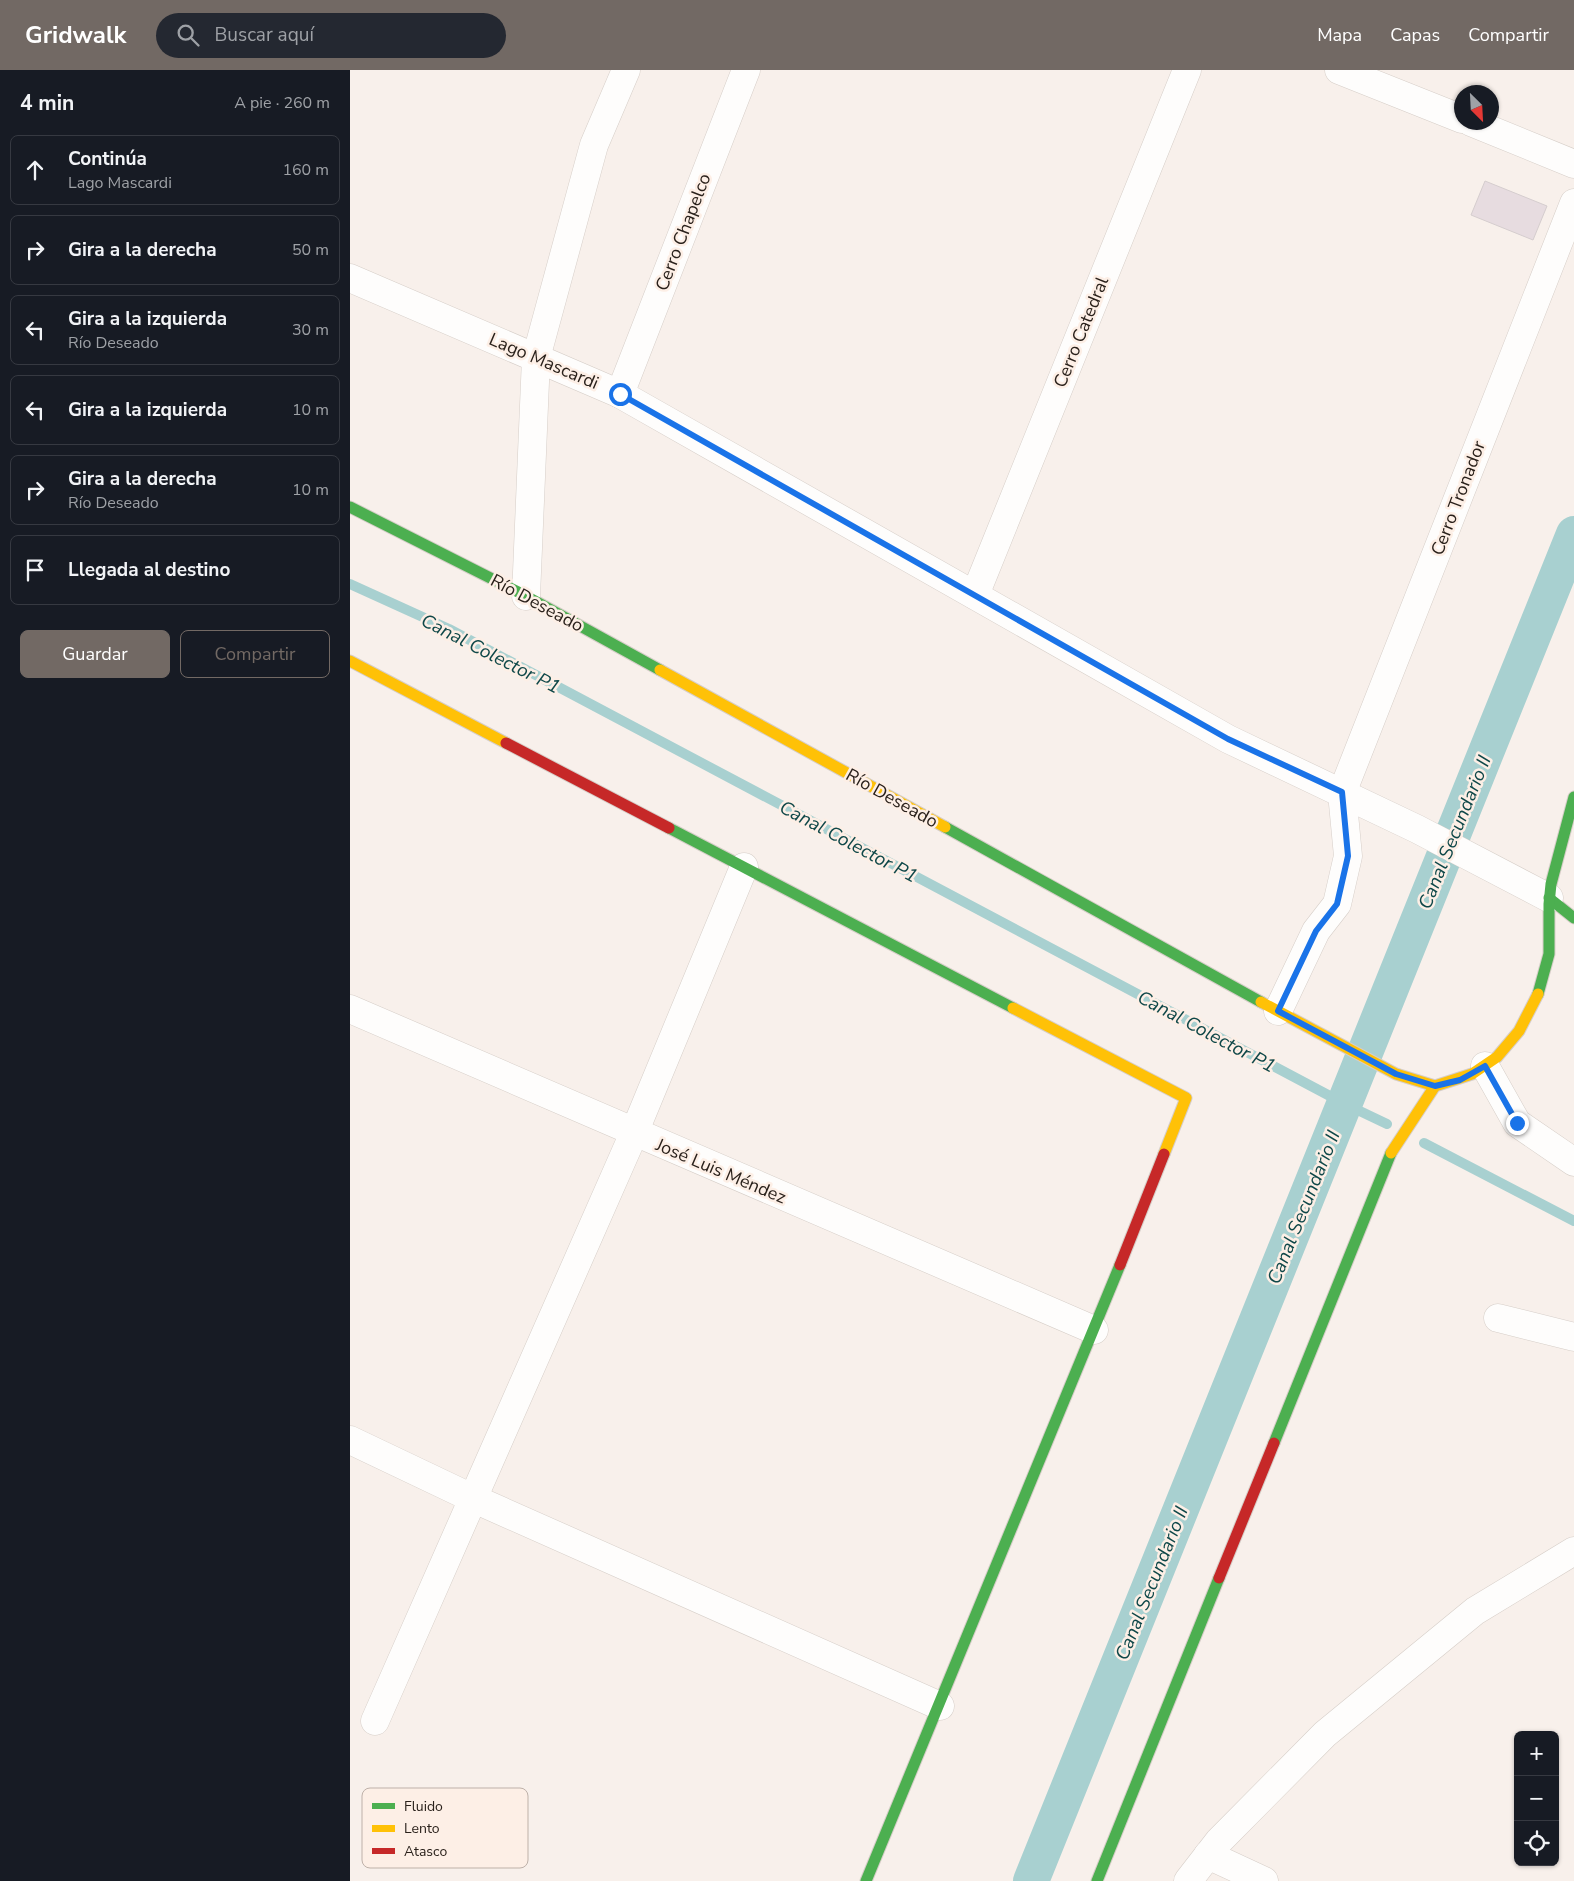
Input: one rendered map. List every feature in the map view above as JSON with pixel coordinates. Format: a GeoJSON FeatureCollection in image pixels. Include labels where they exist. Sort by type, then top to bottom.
{"type":"FeatureCollection","features":[{"type":"Feature","properties":{"kind":"street"},"geometry":{"type":"LineString","coordinates":[[526,596],[536,358],[594,145],[626,70]]}},
{"type":"Feature","properties":{"kind":"street","name":"Cerro Chapelco"},"geometry":{"type":"LineString","coordinates":[[620,394],[746,70]]}},
{"type":"Feature","properties":{"kind":"street","name":"Cerro Catedral"},"geometry":{"type":"LineString","coordinates":[[975,595],[1187,70]]}},
{"type":"Feature","properties":{"kind":"street"},"geometry":{"type":"LineString","coordinates":[[1340,70],[1454,116]]}},
{"type":"Feature","properties":{"kind":"street"},"geometry":{"type":"LineString","coordinates":[[1491,130],[1574,164]]}},
{"type":"Feature","properties":{"kind":"street","name":"Cerro Tronador"},"geometry":{"type":"LineString","coordinates":[[1342,792],[1574,203]]}},
{"type":"Feature","properties":{"kind":"street","name":"Lago Mascardi"},"geometry":{"type":"LineString","coordinates":[[350,278],[620,394],[1228,739],[1417,829],[1488,868],[1549,898]]}},
{"type":"Feature","properties":{"kind":"street","name":"Río Deseado"},"geometry":{"type":"LineString","coordinates":[[350,507],[526,596],[1335,1043],[1396,1074],[1435,1086]]}},
{"type":"Feature","properties":{"kind":"street"},"geometry":{"type":"LineString","coordinates":[[350,661],[1186,1098],[1094,1330],[866,1881]]}},
{"type":"Feature","properties":{"kind":"street"},"geometry":{"type":"LineString","coordinates":[[1278,1011],[1316,931],[1337,904],[1348,856],[1342,792]]}},
{"type":"Feature","properties":{"kind":"street"},"geometry":{"type":"LineString","coordinates":[[1097,1881],[1392,1150],[1435,1086],[1460,1080],[1485,1066],[1517,1032],[1531,1011],[1542,983],[1549,955],[1551,930],[1549,898],[1574,797]]}},
{"type":"Feature","properties":{"kind":"street"},"geometry":{"type":"LineString","coordinates":[[374,1721],[634,1133],[744,867]]}},
{"type":"Feature","properties":{"kind":"street"},"geometry":{"type":"LineString","coordinates":[[1549,898],[1574,918]]}},
{"type":"Feature","properties":{"kind":"street","name":"José Luis Méndez"},"geometry":{"type":"LineString","coordinates":[[350,1009],[1094,1330]]}},
{"type":"Feature","properties":{"kind":"street"},"geometry":{"type":"LineString","coordinates":[[1485,1066],[1517,1123],[1574,1162]]}},
{"type":"Feature","properties":{"kind":"street"},"geometry":{"type":"LineString","coordinates":[[1498,1318],[1574,1337]]}},
{"type":"Feature","properties":{"kind":"street"},"geometry":{"type":"LineString","coordinates":[[350,1440],[472,1498],[940,1706]]}},
{"type":"Feature","properties":{"kind":"street"},"geometry":{"type":"LineString","coordinates":[[1188,1881],[1219,1841],[1325,1734],[1475,1611],[1574,1551]]}},
{"type":"Feature","properties":{"kind":"street"},"geometry":{"type":"LineString","coordinates":[[1208,1855],[1264,1881]]}},
{"type":"Feature","properties":{"kind":"building"},"geometry":{"type":"Polygon","coordinates":[[[1485,181],[1547,206],[1533,240],[1471,215],[1485,181]]]}},
{"type":"Feature","properties":{"kind":"waterway","name":"Canal Secundario II"},"geometry":{"type":"LineString","coordinates":[[1031,1881],[1574,534]]}},
{"type":"Feature","properties":{"kind":"waterway","name":"Canal Colector P1"},"geometry":{"type":"LineString","coordinates":[[350,584],[449,629],[1345,1104],[1387,1124]]}},
{"type":"Feature","properties":{"kind":"waterway"},"geometry":{"type":"LineString","coordinates":[[1424,1143],[1574,1221]]}},
{"type":"Feature","properties":{"kind":"traffic: fast"},"geometry":{"type":"LineString","coordinates":[[350,507],[526,596],[660,670]]}},
{"type":"Feature","properties":{"kind":"traffic: fast"},"geometry":{"type":"LineString","coordinates":[[1538,994],[1549,954],[1551,884],[1574,797]]}},
{"type":"Feature","properties":{"kind":"traffic: fast"},"geometry":{"type":"LineString","coordinates":[[945,827],[1261,1002]]}},
{"type":"Feature","properties":{"kind":"traffic: fast"},"geometry":{"type":"LineString","coordinates":[[669,828],[1013,1008]]}},
{"type":"Feature","properties":{"kind":"traffic: fast"},"geometry":{"type":"LineString","coordinates":[[1549,898],[1574,918]]}},
{"type":"Feature","properties":{"kind":"traffic: fast"},"geometry":{"type":"LineString","coordinates":[[1274,1443],[1391,1153]]}},
{"type":"Feature","properties":{"kind":"traffic: fast"},"geometry":{"type":"LineString","coordinates":[[866,1881],[1120,1265]]}},
{"type":"Feature","properties":{"kind":"traffic: fast"},"geometry":{"type":"LineString","coordinates":[[1097,1881],[1219,1578]]}},
{"type":"Feature","properties":{"kind":"traffic: slow"},"geometry":{"type":"LineString","coordinates":[[350,661],[506,743]]}},
{"type":"Feature","properties":{"kind":"traffic: slow"},"geometry":{"type":"LineString","coordinates":[[660,670],[945,827]]}},
{"type":"Feature","properties":{"kind":"traffic: slow"},"geometry":{"type":"LineString","coordinates":[[1391,1153],[1435,1086],[1472,1074],[1497,1057],[1519,1031],[1538,994]]}},
{"type":"Feature","properties":{"kind":"traffic: slow"},"geometry":{"type":"LineString","coordinates":[[1261,1002],[1396,1074],[1435,1086]]}},
{"type":"Feature","properties":{"kind":"traffic: slow"},"geometry":{"type":"LineString","coordinates":[[1013,1008],[1186,1098],[1164,1154]]}},
{"type":"Feature","properties":{"kind":"traffic: jam"},"geometry":{"type":"LineString","coordinates":[[506,743],[669,828]]}},
{"type":"Feature","properties":{"kind":"traffic: jam"},"geometry":{"type":"LineString","coordinates":[[1120,1265],[1164,1154]]}},
{"type":"Feature","properties":{"kind":"traffic: jam"},"geometry":{"type":"LineString","coordinates":[[1219,1578],[1274,1443]]}},
{"type":"Feature","properties":{"kind":"route"},"geometry":{"type":"LineString","coordinates":[[620,394],[1228,739],[1342,792],[1348,856],[1337,904],[1316,931],[1278,1011],[1396,1074],[1435,1086],[1460,1080],[1485,1066],[1517,1123]]}}]}
